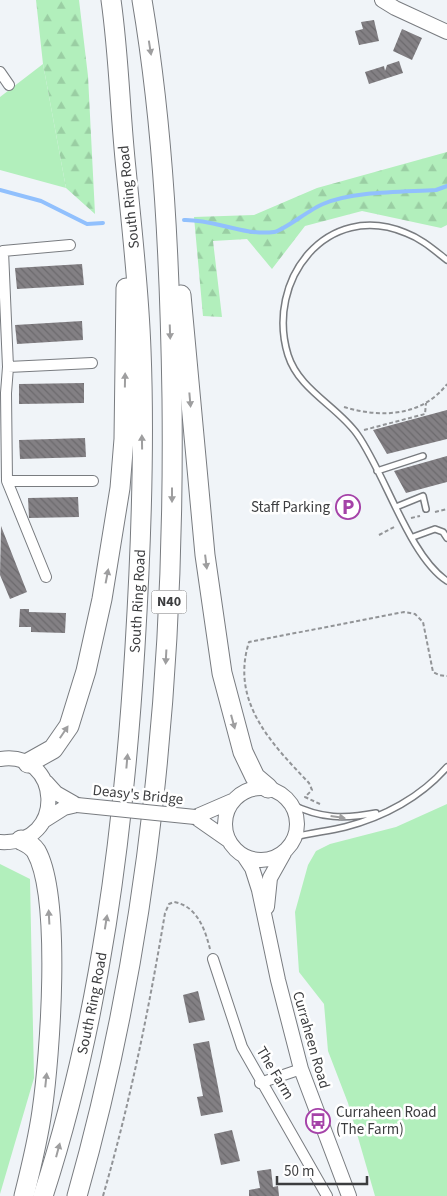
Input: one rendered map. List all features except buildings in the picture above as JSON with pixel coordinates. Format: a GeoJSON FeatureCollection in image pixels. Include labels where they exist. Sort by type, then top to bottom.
{"type":"FeatureCollection","features":[{"type":"Feature","properties":{"kind":"highway","name":"South Ring Road"},"geometry":{"type":"LineString","coordinates":[[43,1196],[58,1150],[95,987],[118,845],[131,726],[139,589],[142,434],[141,351],[136,258],[111,0]]}},
{"type":"Feature","properties":{"kind":"highway","name":"South Ring Road"},"geometry":{"type":"LineString","coordinates":[[77,1196],[96,1130],[128,984],[146,868],[161,728],[170,575],[172,440],[168,265],[157,91],[142,0]]}},
{"type":"Feature","properties":{"kind":"highway"},"geometry":{"type":"LineString","coordinates":[[157,91],[172,190],[198,491],[215,633],[231,713],[243,752],[255,777],[268,788]]}},
{"type":"Feature","properties":{"kind":"highway"},"geometry":{"type":"LineString","coordinates":[[28,763],[52,749],[69,726],[86,671],[114,538],[124,439],[126,170]]}},
{"type":"Feature","properties":{"kind":"highway"},"geometry":{"type":"LineString","coordinates":[[21,840],[35,849],[44,870],[49,906],[50,942],[50,1002],[42,1110],[24,1196]]}},
{"type":"Feature","properties":{"kind":"street"},"geometry":{"type":"LineString","coordinates":[[382,0],[447,32]]}},
{"type":"Feature","properties":{"kind":"street"},"geometry":{"type":"LineString","coordinates":[[0,72],[8,85]]}},
{"type":"Feature","properties":{"kind":"street"},"geometry":{"type":"LineString","coordinates":[[46,577],[8,481],[3,427],[3,393],[8,367],[2,296],[3,251],[70,245]]}},
{"type":"Feature","properties":{"kind":"street"},"geometry":{"type":"LineString","coordinates":[[8,367],[92,363]]}},
{"type":"Feature","properties":{"kind":"street"},"geometry":{"type":"LineString","coordinates":[[8,481],[93,481]]}},
{"type":"Feature","properties":{"kind":"street"},"geometry":{"type":"LineString","coordinates":[[2,755],[28,763],[38,771],[56,793],[77,805]]}},
{"type":"Feature","properties":{"kind":"street"},"geometry":{"type":"LineString","coordinates":[[45,781],[49,794],[49,807],[45,820]]}},
{"type":"Feature","properties":{"kind":"street"},"geometry":{"type":"LineString","coordinates":[[195,818],[232,801],[248,789],[268,788],[285,796],[292,804],[298,826],[295,837]]}},
{"type":"Feature","properties":{"kind":"street"},"geometry":{"type":"LineString","coordinates":[[228,840],[224,820],[232,801]]}},
{"type":"Feature","properties":{"kind":"street"},"geometry":{"type":"LineString","coordinates":[[0,842],[21,840],[31,836],[45,820],[64,808],[77,805]]}},
{"type":"Feature","properties":{"kind":"street","name":"Deasy's Bridge"},"geometry":{"type":"LineString","coordinates":[[77,805],[195,818]]}},
{"type":"Feature","properties":{"kind":"street","name":"Curraheen Road"},"geometry":{"type":"LineString","coordinates":[[195,818],[228,840],[244,856],[252,868],[266,918],[278,980],[301,1069],[349,1196]]}},
{"type":"Feature","properties":{"kind":"street","name":"Curraheen Road"},"geometry":{"type":"LineString","coordinates":[[266,918],[270,878],[284,852],[295,837]]}},
{"type":"Feature","properties":{"kind":"street"},"geometry":{"type":"LineString","coordinates":[[244,856],[265,860],[284,852]]}},
{"type":"Feature","properties":{"kind":"street","name":"The Farm"},"geometry":{"type":"LineString","coordinates":[[213,959],[242,1048],[260,1083],[276,1104],[327,1196]]}},
{"type":"Feature","properties":{"kind":"street"},"geometry":{"type":"LineString","coordinates":[[260,1083],[301,1069]]}},
{"type":"Feature","properties":{"kind":"lane"},"geometry":{"type":"LineString","coordinates":[[447,260],[422,241],[405,232],[375,227],[346,229],[311,250],[292,277],[283,305],[283,325],[288,356],[296,370],[312,391],[357,434],[430,567],[447,581]]}},
{"type":"Feature","properties":{"kind":"lane"},"geometry":{"type":"LineString","coordinates":[[377,471],[423,456]]}},
{"type":"Feature","properties":{"kind":"lane"},"geometry":{"type":"LineString","coordinates":[[396,507],[422,496],[426,509]]}},
{"type":"Feature","properties":{"kind":"lane"},"geometry":{"type":"LineString","coordinates":[[412,537],[435,529],[443,532],[447,538]]}},
{"type":"Feature","properties":{"kind":"lane"},"geometry":{"type":"LineString","coordinates":[[295,837],[346,827],[389,811],[415,797],[447,767]]}},
{"type":"Feature","properties":{"kind":"lane"},"geometry":{"type":"LineString","coordinates":[[292,804],[308,812],[348,818],[389,811]]}},
{"type":"Feature","properties":{"kind":"path"},"geometry":{"type":"LineString","coordinates":[[323,400],[349,409],[384,415],[408,410],[426,403],[447,384]]}},
{"type":"Feature","properties":{"kind":"path"},"geometry":{"type":"LineString","coordinates":[[363,431],[425,414],[426,403]]}},
{"type":"Feature","properties":{"kind":"path"},"geometry":{"type":"LineString","coordinates":[[380,535],[396,526]]}},
{"type":"Feature","properties":{"kind":"path"},"geometry":{"type":"LineString","coordinates":[[320,804],[305,797],[312,790],[309,783],[270,742],[255,718],[245,674],[249,642],[404,612],[415,614],[422,622],[433,672],[439,676],[447,676]]}},
{"type":"Feature","properties":{"kind":"path"},"geometry":{"type":"LineString","coordinates":[[103,1196],[128,1100],[149,1004],[165,913],[169,904],[180,903],[189,907],[206,931],[213,959]]}},
{"type":"Feature","properties":{"kind":"green space"},"geometry":{"type":"Polygon","coordinates":[[[36,0],[79,0],[88,76],[95,214],[66,188],[43,64],[36,0]]]}},
{"type":"Feature","properties":{"kind":"green space"},"geometry":{"type":"Polygon","coordinates":[[[43,64],[66,188],[0,170],[0,97],[43,64]]]}},
{"type":"Feature","properties":{"kind":"green space"},"geometry":{"type":"Polygon","coordinates":[[[447,152],[447,225],[441,228],[362,211],[305,226],[272,269],[247,239],[213,241],[222,317],[203,316],[194,217],[254,215],[317,188],[447,152]]]}},
{"type":"Feature","properties":{"kind":"green space"},"geometry":{"type":"Polygon","coordinates":[[[447,804],[447,1196],[375,1196],[348,1103],[328,1051],[324,1004],[299,972],[295,912],[308,865],[316,851],[330,844],[396,827],[447,804]]]}},
{"type":"Feature","properties":{"kind":"green space"},"geometry":{"type":"Polygon","coordinates":[[[0,864],[30,879],[34,1078],[0,1194],[0,864]]]}},
{"type":"Feature","properties":{"kind":"waterway"},"geometry":{"type":"LineString","coordinates":[[184,220],[195,220],[251,232],[274,232],[323,204],[335,200],[363,194],[436,190],[447,186]]}},
{"type":"Feature","properties":{"kind":"waterway"},"geometry":{"type":"LineString","coordinates":[[0,190],[41,201],[87,224],[103,223]]}},
{"type":"Feature","properties":{"kind":"place","name":"Staff Parking"},"geometry":{"type":"Point","coordinates":[348,507]}},
{"type":"Feature","properties":{"kind":"place","name":"Curraheen Road (The Farm)"},"geometry":{"type":"Point","coordinates":[318,1121]}}]}
